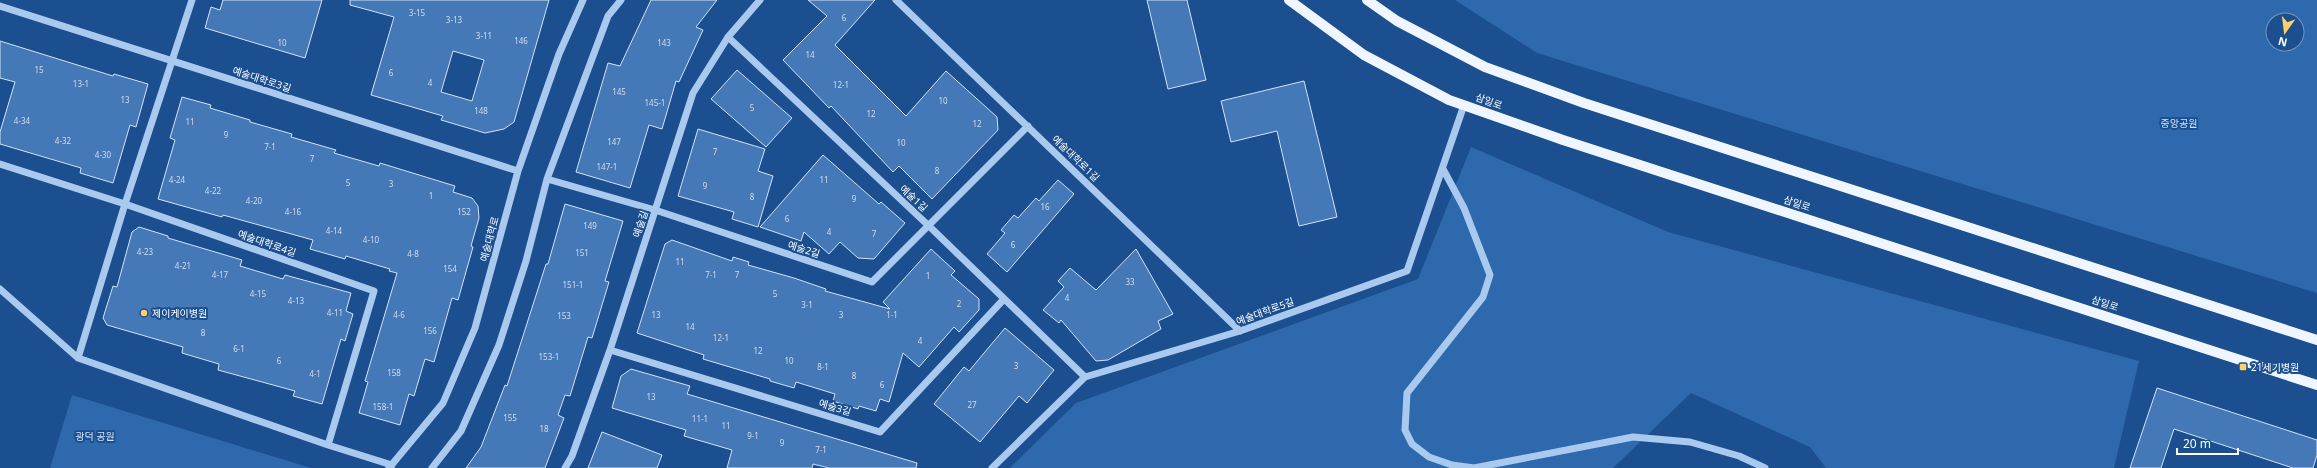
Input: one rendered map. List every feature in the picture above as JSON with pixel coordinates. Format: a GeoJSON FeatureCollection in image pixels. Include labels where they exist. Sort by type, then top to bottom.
{"type":"FeatureCollection","features":[{"type":"Feature","properties":{"kind":"main road","name":"삼일로"},"geometry":{"type":"LineString","coordinates":[[1290,0],[1364,55],[1449,100],[1570,143],[2317,385]]}},
{"type":"Feature","properties":{"kind":"main road"},"geometry":{"type":"LineString","coordinates":[[1367,0],[1397,21],[1485,67],[1584,103],[2317,340]]}},
{"type":"Feature","properties":{"kind":"street"},"geometry":{"type":"LineString","coordinates":[[78,358],[125,204],[174,61],[192,0]]}},
{"type":"Feature","properties":{"kind":"street","name":"예술대학로"},"geometry":{"type":"LineString","coordinates":[[390,466],[443,403],[475,328],[518,171],[559,54],[583,0]]}},
{"type":"Feature","properties":{"kind":"street"},"geometry":{"type":"LineString","coordinates":[[432,468],[461,432],[499,345],[526,261],[548,179],[608,16],[621,0]]}},
{"type":"Feature","properties":{"kind":"street","name":"예술길"},"geometry":{"type":"LineString","coordinates":[[565,468],[572,456],[610,350],[693,92],[728,37],[760,0]]}},
{"type":"Feature","properties":{"kind":"street","name":"예술대학로1길"},"geometry":{"type":"LineString","coordinates":[[896,0],[1240,331]]}},
{"type":"Feature","properties":{"kind":"street","name":"예술대학로3길"},"geometry":{"type":"LineString","coordinates":[[0,6],[518,171]]}},
{"type":"Feature","properties":{"kind":"street","name":"예술1길"},"geometry":{"type":"LineString","coordinates":[[728,37],[930,227],[1084,377]]}},
{"type":"Feature","properties":{"kind":"street","name":"예술대학로5길"},"geometry":{"type":"LineString","coordinates":[[992,468],[1084,377],[1240,331],[1407,271],[1464,105]]}},
{"type":"Feature","properties":{"kind":"street"},"geometry":{"type":"LineString","coordinates":[[930,227],[1028,126]]}},
{"type":"Feature","properties":{"kind":"street","name":"예술대학로4길"},"geometry":{"type":"LineString","coordinates":[[0,164],[125,204],[374,291],[328,445]]}},
{"type":"Feature","properties":{"kind":"street"},"geometry":{"type":"LineString","coordinates":[[1443,169],[1464,208],[1490,275],[1484,297],[1407,393],[1405,430],[1412,444],[1430,457],[1452,465],[1474,468],[1633,437],[1690,442],[1739,456],[1765,468]]}},
{"type":"Feature","properties":{"kind":"street"},"geometry":{"type":"LineString","coordinates":[[548,179],[654,210]]}},
{"type":"Feature","properties":{"kind":"street","name":"예술2길"},"geometry":{"type":"LineString","coordinates":[[654,210],[872,282],[930,227]]}},
{"type":"Feature","properties":{"kind":"street"},"geometry":{"type":"LineString","coordinates":[[0,289],[78,358],[390,466]]}},
{"type":"Feature","properties":{"kind":"street","name":"예술3길"},"geometry":{"type":"LineString","coordinates":[[610,350],[880,432],[1004,299]]}},
{"type":"Feature","properties":{"kind":"green space","name":"중앙공원"},"geometry":{"type":"Polygon","coordinates":[[[1455,0],[2317,0],[2317,293],[1537,53],[1455,0]]]}},
{"type":"Feature","properties":{"kind":"green space"},"geometry":{"type":"Polygon","coordinates":[[[1471,147],[1668,232],[2139,361],[2114,468],[1826,468],[1810,447],[1691,393],[1613,468],[1010,468],[1076,403],[1418,279],[1471,147]]]}},
{"type":"Feature","properties":{"kind":"green space","name":"광덕 공원"},"geometry":{"type":"Polygon","coordinates":[[[72,395],[311,468],[50,468],[72,395]]]}},
{"type":"Feature","properties":{"kind":"building"},"geometry":{"type":"Polygon","coordinates":[[[223,0],[322,0],[305,58],[205,28],[211,7],[220,10],[223,0]]]}},
{"type":"Feature","properties":{"kind":"building"},"geometry":{"type":"Polygon","coordinates":[[[350,0],[549,0],[514,122],[504,129],[485,133],[441,120],[443,116],[371,95],[394,17],[350,5],[350,0]],[[453,51],[441,92],[472,101],[484,60],[453,51]]]}},
{"type":"Feature","properties":{"kind":"building"},"geometry":{"type":"Polygon","coordinates":[[[651,0],[717,0],[696,27],[703,30],[679,82],[676,81],[662,129],[649,125],[630,188],[576,172],[608,63],[620,66],[651,0]]]}},
{"type":"Feature","properties":{"kind":"building"},"geometry":{"type":"Polygon","coordinates":[[[808,0],[875,0],[835,45],[906,116],[946,71],[997,117],[998,130],[932,199],[899,166],[893,172],[831,106],[829,108],[783,60],[827,16],[808,0]]]}},
{"type":"Feature","properties":{"kind":"building"},"geometry":{"type":"Polygon","coordinates":[[[1147,0],[1187,0],[1206,80],[1168,89],[1147,0]]]}},
{"type":"Feature","properties":{"kind":"building"},"geometry":{"type":"Polygon","coordinates":[[[0,41],[113,76],[114,74],[148,84],[136,127],[130,125],[113,183],[80,173],[81,168],[0,144],[0,132],[15,82],[0,78],[0,41]]]}},
{"type":"Feature","properties":{"kind":"building"},"geometry":{"type":"Polygon","coordinates":[[[737,70],[792,118],[766,147],[711,99],[737,70]]]}},
{"type":"Feature","properties":{"kind":"building"},"geometry":{"type":"Polygon","coordinates":[[[1304,81],[1337,217],[1299,226],[1277,131],[1231,142],[1221,101],[1304,81]]]}},
{"type":"Feature","properties":{"kind":"building"},"geometry":{"type":"Polygon","coordinates":[[[182,97],[211,105],[210,108],[250,120],[250,122],[292,134],[291,137],[336,150],[334,153],[379,166],[380,163],[455,186],[453,192],[472,198],[478,206],[479,218],[471,246],[473,247],[458,300],[452,298],[434,362],[425,359],[414,396],[409,394],[400,425],[359,413],[368,382],[365,381],[397,273],[389,271],[390,269],[346,256],[345,259],[310,249],[313,240],[158,199],[175,140],[170,138],[182,97]]]}},
{"type":"Feature","properties":{"kind":"building"},"geometry":{"type":"Polygon","coordinates":[[[698,129],[765,149],[758,171],[773,176],[758,227],[732,219],[734,212],[678,196],[698,129]]]}},
{"type":"Feature","properties":{"kind":"building"},"geometry":{"type":"Polygon","coordinates":[[[823,155],[879,204],[881,202],[905,223],[874,259],[858,258],[840,242],[829,254],[804,232],[801,241],[760,227],[823,155]]]}},
{"type":"Feature","properties":{"kind":"building"},"geometry":{"type":"Polygon","coordinates":[[[1058,180],[1074,194],[1007,272],[987,254],[1005,233],[1001,230],[1014,215],[1018,218],[1036,198],[1039,201],[1058,180]]]}},
{"type":"Feature","properties":{"kind":"building"},"geometry":{"type":"Polygon","coordinates":[[[565,204],[623,221],[605,281],[609,282],[592,338],[588,337],[570,396],[565,395],[558,415],[564,418],[545,468],[466,468],[481,447],[505,385],[507,386],[546,264],[548,264],[565,204]]]}},
{"type":"Feature","properties":{"kind":"building"},"geometry":{"type":"Polygon","coordinates":[[[139,227],[168,236],[168,238],[242,260],[240,266],[283,279],[285,275],[351,293],[346,311],[353,314],[345,341],[341,339],[322,404],[293,396],[295,391],[218,370],[219,364],[182,353],[183,347],[107,325],[103,318],[113,286],[117,287],[132,232],[139,227]]]}},
{"type":"Feature","properties":{"kind":"building"},"geometry":{"type":"Polygon","coordinates":[[[672,240],[732,261],[733,257],[749,262],[748,265],[794,278],[826,289],[825,291],[890,309],[883,302],[931,249],[955,271],[951,275],[979,299],[979,310],[959,332],[954,327],[919,367],[903,353],[889,402],[880,399],[876,411],[859,406],[858,409],[833,401],[835,394],[796,382],[794,388],[770,381],[770,379],[703,359],[704,355],[637,333],[665,244],[672,240]]]}},
{"type":"Feature","properties":{"kind":"building"},"geometry":{"type":"Polygon","coordinates":[[[1136,249],[1173,314],[1158,321],[1161,329],[1108,360],[1096,361],[1061,320],[1059,323],[1043,310],[1064,287],[1058,281],[1070,268],[1096,290],[1136,249]]]}},
{"type":"Feature","properties":{"kind":"building"},"geometry":{"type":"Polygon","coordinates":[[[1005,328],[1054,370],[1027,403],[1019,396],[980,442],[934,404],[964,367],[969,371],[1005,328]]]}},
{"type":"Feature","properties":{"kind":"building"},"geometry":{"type":"Polygon","coordinates":[[[631,369],[690,386],[687,394],[917,463],[916,468],[829,468],[813,464],[812,468],[727,468],[732,450],[684,436],[686,430],[612,408],[621,376],[631,369]]]}},
{"type":"Feature","properties":{"kind":"building"},"geometry":{"type":"Polygon","coordinates":[[[2157,388],[2317,440],[2317,455],[2313,468],[2293,468],[2174,429],[2161,468],[2130,468],[2157,388]]]}},
{"type":"Feature","properties":{"kind":"building"},"geometry":{"type":"Polygon","coordinates":[[[602,432],[662,455],[657,468],[588,468],[602,432]]]}},
{"type":"Feature","properties":{"kind":"place","name":"제이케이병원"},"geometry":{"type":"Point","coordinates":[144,313]}},
{"type":"Feature","properties":{"kind":"place","name":"21세기병원"},"geometry":{"type":"Point","coordinates":[2243,367]}}]}
